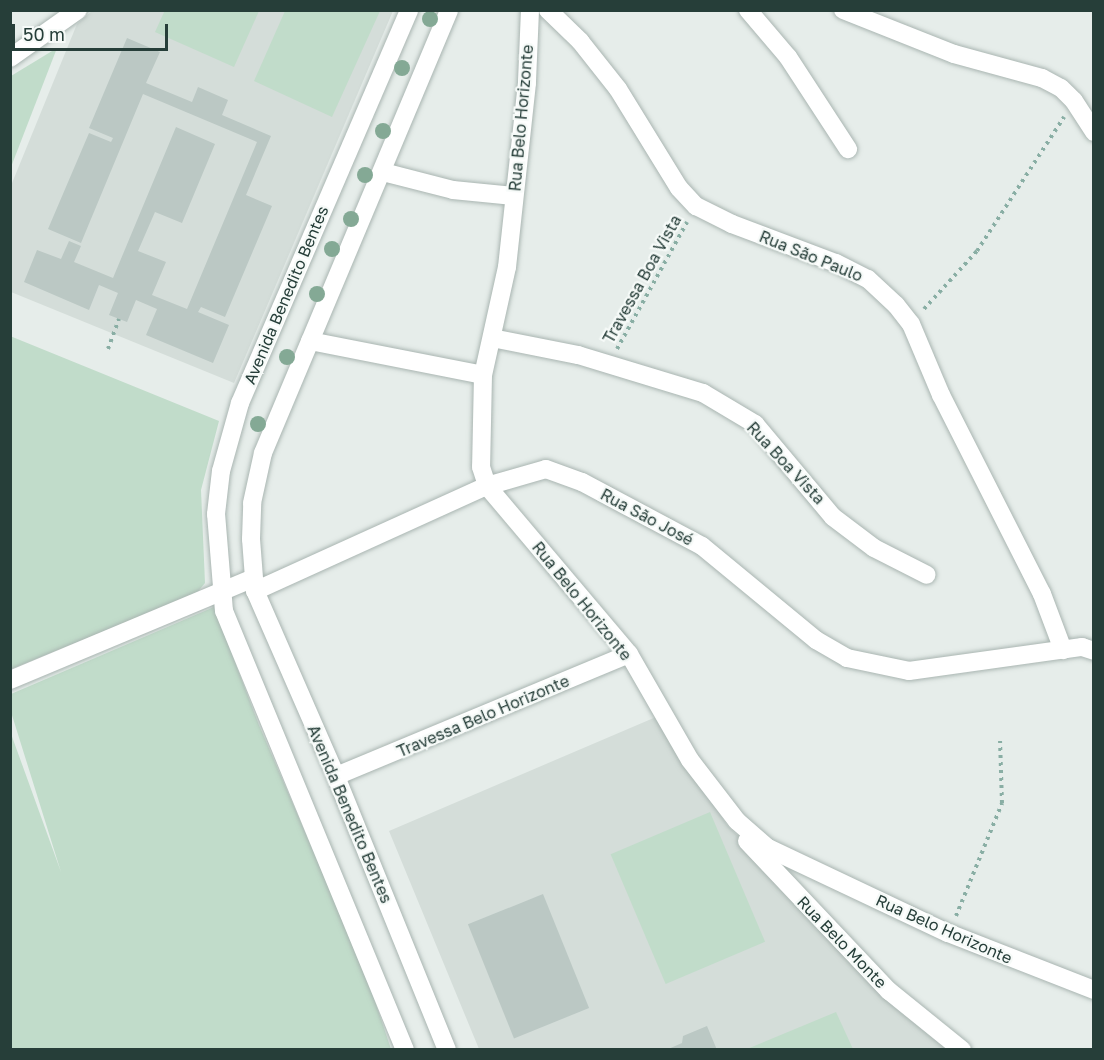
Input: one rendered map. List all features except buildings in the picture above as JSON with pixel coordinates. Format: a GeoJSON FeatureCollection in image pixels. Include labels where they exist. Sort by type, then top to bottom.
{"type":"FeatureCollection","features":[{"type":"Feature","properties":{"kind":"street"},"geometry":{"type":"LineString","coordinates":[[10,58],[78,10]]}},
{"type":"Feature","properties":{"kind":"street","name":"Avenida Benedito Bentes"},"geometry":{"type":"LineString","coordinates":[[405,1050],[237,644],[221,592],[216,514],[230,433],[409,10]]}},
{"type":"Feature","properties":{"kind":"street","name":"Avenida Benedito Bentes"},"geometry":{"type":"LineString","coordinates":[[447,1050],[336,777],[253,585],[252,503],[263,453],[383,172],[449,10]]}},
{"type":"Feature","properties":{"kind":"street","name":"Rua Belo Horizonte"},"geometry":{"type":"LineString","coordinates":[[530,10],[527,83],[507,267],[483,375],[481,467],[488,486],[628,654],[690,760],[736,821],[768,848],[948,933],[1094,990]]}},
{"type":"Feature","properties":{"kind":"street","name":"Rua São Paulo"},"geometry":{"type":"LineString","coordinates":[[548,10],[580,41],[618,89],[679,188],[696,206],[732,224],[868,279],[911,324],[941,395],[1042,594],[1063,650]]}},
{"type":"Feature","properties":{"kind":"street"},"geometry":{"type":"LineString","coordinates":[[748,10],[788,57],[848,149]]}},
{"type":"Feature","properties":{"kind":"street"},"geometry":{"type":"LineString","coordinates":[[843,10],[954,54],[1042,78],[1061,88],[1074,101],[1094,132]]}},
{"type":"Feature","properties":{"kind":"street"},"geometry":{"type":"LineString","coordinates":[[383,172],[453,190],[514,195]]}},
{"type":"Feature","properties":{"kind":"street","name":"Rua Boa Vista"},"geometry":{"type":"LineString","coordinates":[[492,338],[609,363],[703,393],[755,424],[833,517],[874,548],[927,575]]}},
{"type":"Feature","properties":{"kind":"street"},"geometry":{"type":"LineString","coordinates":[[310,341],[483,375]]}},
{"type":"Feature","properties":{"kind":"street","name":"Rua São José"},"geometry":{"type":"LineString","coordinates":[[253,585],[488,486],[546,469],[582,482],[702,546],[816,640],[847,658],[909,671],[1063,650]]}},
{"type":"Feature","properties":{"kind":"street"},"geometry":{"type":"LineString","coordinates":[[10,680],[221,592],[253,585]]}},
{"type":"Feature","properties":{"kind":"street"},"geometry":{"type":"LineString","coordinates":[[1063,650],[1082,647],[1094,651]]}},
{"type":"Feature","properties":{"kind":"street","name":"Travessa Belo Horizonte"},"geometry":{"type":"LineString","coordinates":[[336,777],[628,654]]}},
{"type":"Feature","properties":{"kind":"street","name":"Rua Belo Monte"},"geometry":{"type":"LineString","coordinates":[[736,821],[747,842],[847,949],[889,991],[962,1050]]}},
{"type":"Feature","properties":{"kind":"path"},"geometry":{"type":"LineString","coordinates":[[911,324],[977,251],[1074,101]]}},
{"type":"Feature","properties":{"kind":"path","name":"Travessa Boa Vista"},"geometry":{"type":"LineString","coordinates":[[609,363],[696,206]]}},
{"type":"Feature","properties":{"kind":"path"},"geometry":{"type":"LineString","coordinates":[[108,348],[119,319]]}},
{"type":"Feature","properties":{"kind":"path"},"geometry":{"type":"LineString","coordinates":[[948,933],[1002,803],[1000,741]]}},
{"type":"Feature","properties":{"kind":"shaded area"},"geometry":{"type":"Polygon","coordinates":[[[92,11],[393,11],[234,383],[11,292],[10,188],[77,24],[92,11]]]}},
{"type":"Feature","properties":{"kind":"shaded area"},"geometry":{"type":"Polygon","coordinates":[[[656,717],[727,825],[949,1049],[479,1049],[389,831],[656,717]]]}},
{"type":"Feature","properties":{"kind":"green space"},"geometry":{"type":"Polygon","coordinates":[[[165,10],[259,11],[234,67],[155,32],[165,10]]]}},
{"type":"Feature","properties":{"kind":"green space"},"geometry":{"type":"Polygon","coordinates":[[[285,11],[380,11],[332,117],[254,81],[285,11]]]}},
{"type":"Feature","properties":{"kind":"green space"},"geometry":{"type":"Polygon","coordinates":[[[57,48],[11,167],[11,76],[57,48]]]}},
{"type":"Feature","properties":{"kind":"green space"},"geometry":{"type":"Polygon","coordinates":[[[10,336],[219,421],[201,490],[205,583],[196,594],[11,669],[10,336]]]}},
{"type":"Feature","properties":{"kind":"green space"},"geometry":{"type":"Polygon","coordinates":[[[214,607],[259,725],[366,974],[391,1049],[11,1049],[10,731],[61,872],[11,712],[11,694],[214,607]]]}},
{"type":"Feature","properties":{"kind":"green space"},"geometry":{"type":"Polygon","coordinates":[[[710,812],[765,942],[666,984],[611,854],[710,812]]]}},
{"type":"Feature","properties":{"kind":"green space"},"geometry":{"type":"Polygon","coordinates":[[[836,1012],[853,1049],[747,1049],[836,1012]]]}}]}
